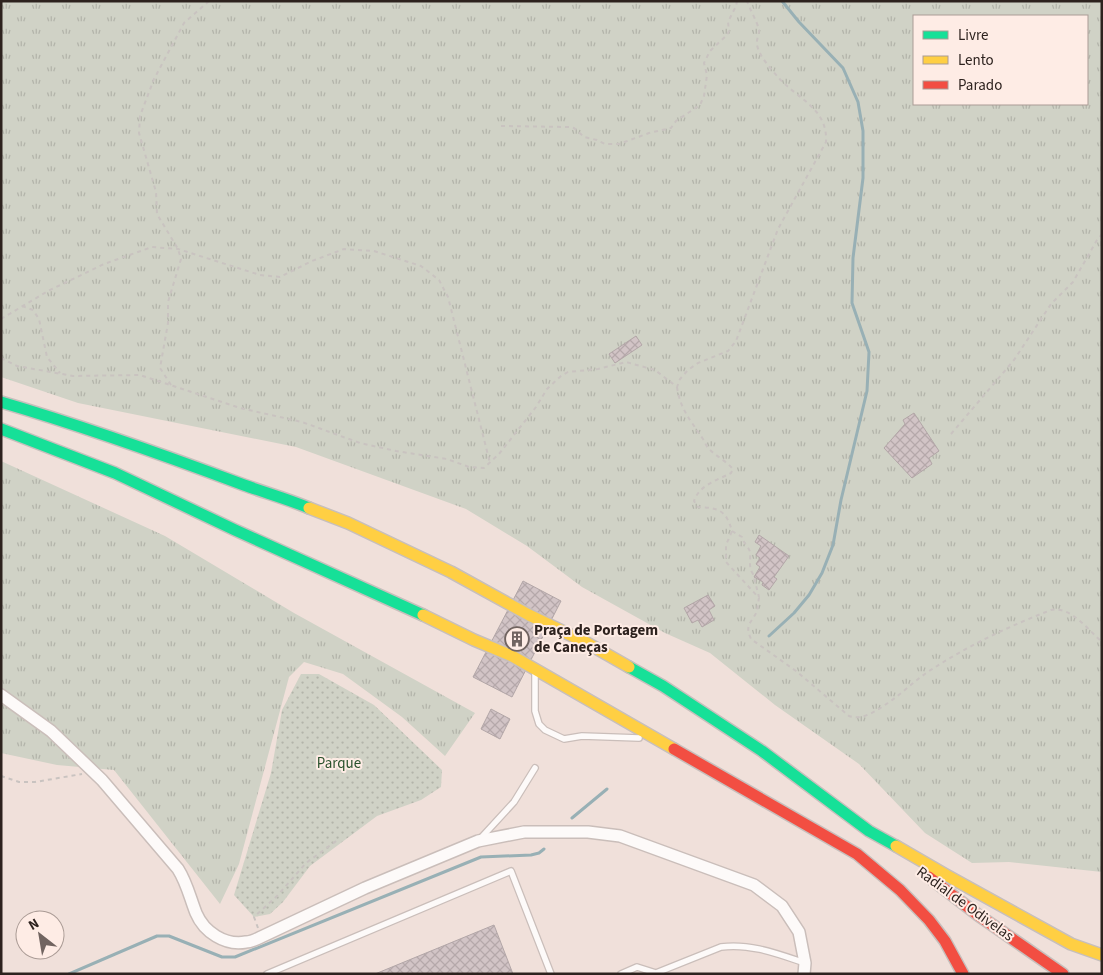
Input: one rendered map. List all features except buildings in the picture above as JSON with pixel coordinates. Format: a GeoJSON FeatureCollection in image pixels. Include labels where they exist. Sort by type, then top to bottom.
{"type":"FeatureCollection","features":[{"type":"Feature","properties":{"kind":"highway"},"geometry":{"type":"LineString","coordinates":[[1,402],[170,456],[246,486],[295,502],[348,523],[451,572],[529,615],[586,643],[678,696],[762,750],[869,831],[1071,944],[1083,950],[1102,955]]}},
{"type":"Feature","properties":{"kind":"highway"},"geometry":{"type":"LineString","coordinates":[[1,429],[115,473],[235,530],[402,604],[474,640],[512,656],[535,669],[856,854],[906,896],[924,914],[943,938],[963,974]]}},
{"type":"Feature","properties":{"kind":"highway","name":"Radial de Odivelas"},"geometry":{"type":"LineString","coordinates":[[869,831],[978,915],[1063,974]]}},
{"type":"Feature","properties":{"kind":"highway","name":"Radial de Odivelas"},"geometry":{"type":"LineString","coordinates":[[856,854],[912,885]]}},
{"type":"Feature","properties":{"kind":"street"},"geometry":{"type":"LineString","coordinates":[[1,695],[51,731],[102,780],[178,869],[201,922],[216,936],[229,941],[246,942],[261,937],[365,888],[478,841],[524,832],[588,832],[620,836],[754,885],[782,906],[799,932],[805,968]]}},
{"type":"Feature","properties":{"kind":"lane"},"geometry":{"type":"LineString","coordinates":[[535,669],[535,711],[539,724],[545,730],[564,739],[582,736],[656,738]]}},
{"type":"Feature","properties":{"kind":"lane"},"geometry":{"type":"LineString","coordinates":[[478,841],[514,802],[535,768]]}},
{"type":"Feature","properties":{"kind":"lane"},"geometry":{"type":"LineString","coordinates":[[267,974],[511,872],[551,974]]}},
{"type":"Feature","properties":{"kind":"lane"},"geometry":{"type":"LineString","coordinates":[[621,974],[637,967],[655,973],[721,947],[732,946],[763,949],[805,968]]}},
{"type":"Feature","properties":{"kind":"path"},"geometry":{"type":"LineString","coordinates":[[171,386],[160,368],[168,323],[168,302],[181,259],[178,248],[157,214],[156,192],[138,133],[140,116],[154,79],[184,23],[209,1]]}},
{"type":"Feature","properties":{"kind":"path"},"geometry":{"type":"LineString","coordinates":[[500,126],[569,127],[574,128],[584,137],[605,144],[619,144],[649,133],[671,128],[676,121],[700,105],[704,96],[706,75],[704,63],[710,51],[727,35],[728,22],[737,1]]}},
{"type":"Feature","properties":{"kind":"path"},"geometry":{"type":"LineString","coordinates":[[747,1],[759,30],[756,44],[762,56],[779,78],[813,107],[827,131],[826,142],[778,230],[736,341],[728,351],[698,363],[688,370],[680,379],[677,387],[682,408],[693,427],[704,440],[707,447],[733,469],[731,473],[696,494],[694,501],[698,507],[712,508],[728,518],[732,531],[726,545],[726,562],[759,598]]}},
{"type":"Feature","properties":{"kind":"path"},"geometry":{"type":"LineString","coordinates":[[951,434],[1014,360],[1052,304],[1073,282],[1102,234]]}},
{"type":"Feature","properties":{"kind":"path"},"geometry":{"type":"LineString","coordinates":[[1,319],[48,291],[104,264],[152,247],[178,248],[260,275],[273,276],[280,276],[344,249],[374,251],[421,266],[439,280],[448,297],[490,463]]}},
{"type":"Feature","properties":{"kind":"path"},"geometry":{"type":"LineString","coordinates":[[22,306],[33,310],[39,319],[47,357],[61,374]]}},
{"type":"Feature","properties":{"kind":"path"},"geometry":{"type":"LineString","coordinates":[[1,358],[16,366],[73,376],[140,375],[240,408],[302,422],[360,443],[447,459],[470,467],[484,468],[536,407],[547,389],[568,372],[626,362],[655,370],[677,387]]}},
{"type":"Feature","properties":{"kind":"path"},"geometry":{"type":"LineString","coordinates":[[732,531],[742,537],[743,542],[750,551],[750,571],[753,574],[759,598],[757,611],[748,624],[747,632],[750,639],[796,670],[845,712],[855,718],[871,713],[933,668],[1051,610],[1057,609],[1070,613],[1102,642]]}},
{"type":"Feature","properties":{"kind":"path"},"geometry":{"type":"LineString","coordinates":[[1,776],[19,782],[35,782],[94,773]]}},
{"type":"Feature","properties":{"kind":"path"},"geometry":{"type":"LineString","coordinates":[[261,937],[254,917],[306,863],[339,839]]}},
{"type":"Feature","properties":{"kind":"green space"},"geometry":{"type":"Polygon","coordinates":[[[1,1],[1102,1],[1102,872],[1009,862],[972,863],[925,833],[859,764],[775,705],[710,653],[665,633],[582,587],[527,546],[466,509],[296,447],[78,403],[1,377],[1,1]]]}},
{"type":"Feature","properties":{"kind":"green space"},"geometry":{"type":"Polygon","coordinates":[[[1,461],[165,536],[294,613],[475,713],[445,756],[402,717],[343,674],[304,662],[289,677],[239,864],[220,904],[114,770],[57,765],[1,753],[1,461]]]}},
{"type":"Feature","properties":{"kind":"green space","name":"Parque"},"geometry":{"type":"Polygon","coordinates":[[[301,674],[319,674],[374,705],[442,770],[441,787],[421,800],[377,816],[310,866],[283,902],[270,914],[254,917],[234,895],[271,773],[282,710],[301,674]]]}},
{"type":"Feature","properties":{"kind":"waterway"},"geometry":{"type":"LineString","coordinates":[[769,636],[794,613],[809,595],[822,573],[833,545],[841,500],[867,391],[869,352],[852,303],[853,258],[863,178],[863,131],[858,102],[843,68],[799,22],[782,1]]}},
{"type":"Feature","properties":{"kind":"waterway"},"geometry":{"type":"LineString","coordinates":[[572,818],[607,789]]}},
{"type":"Feature","properties":{"kind":"waterway"},"geometry":{"type":"LineString","coordinates":[[69,974],[157,936],[169,936],[222,957],[235,957],[481,857],[531,855],[539,853],[544,849]]}},
{"type":"Feature","properties":{"kind":"traffic: fast"},"geometry":{"type":"LineString","coordinates":[[1,402],[123,441],[309,508]]}},
{"type":"Feature","properties":{"kind":"traffic: fast"},"geometry":{"type":"LineString","coordinates":[[1,429],[115,473],[235,530],[423,615]]}},
{"type":"Feature","properties":{"kind":"traffic: fast"},"geometry":{"type":"LineString","coordinates":[[629,667],[663,686],[762,751],[869,831],[896,846]]}},
{"type":"Feature","properties":{"kind":"traffic: slow"},"geometry":{"type":"LineString","coordinates":[[309,508],[348,523],[451,572],[629,667]]}},
{"type":"Feature","properties":{"kind":"traffic: slow"},"geometry":{"type":"LineString","coordinates":[[423,615],[512,656],[674,749]]}},
{"type":"Feature","properties":{"kind":"traffic: slow"},"geometry":{"type":"LineString","coordinates":[[896,846],[1071,944],[1102,955]]}},
{"type":"Feature","properties":{"kind":"traffic: jam"},"geometry":{"type":"LineString","coordinates":[[674,749],[857,854],[900,890],[929,920],[945,941],[963,974]]}},
{"type":"Feature","properties":{"kind":"traffic: jam"},"geometry":{"type":"LineString","coordinates":[[929,877],[978,915],[1063,974]]}},
{"type":"Feature","properties":{"kind":"place","name":"Praça de Portagem de Caneças"},"geometry":{"type":"Point","coordinates":[517,639]}}]}
